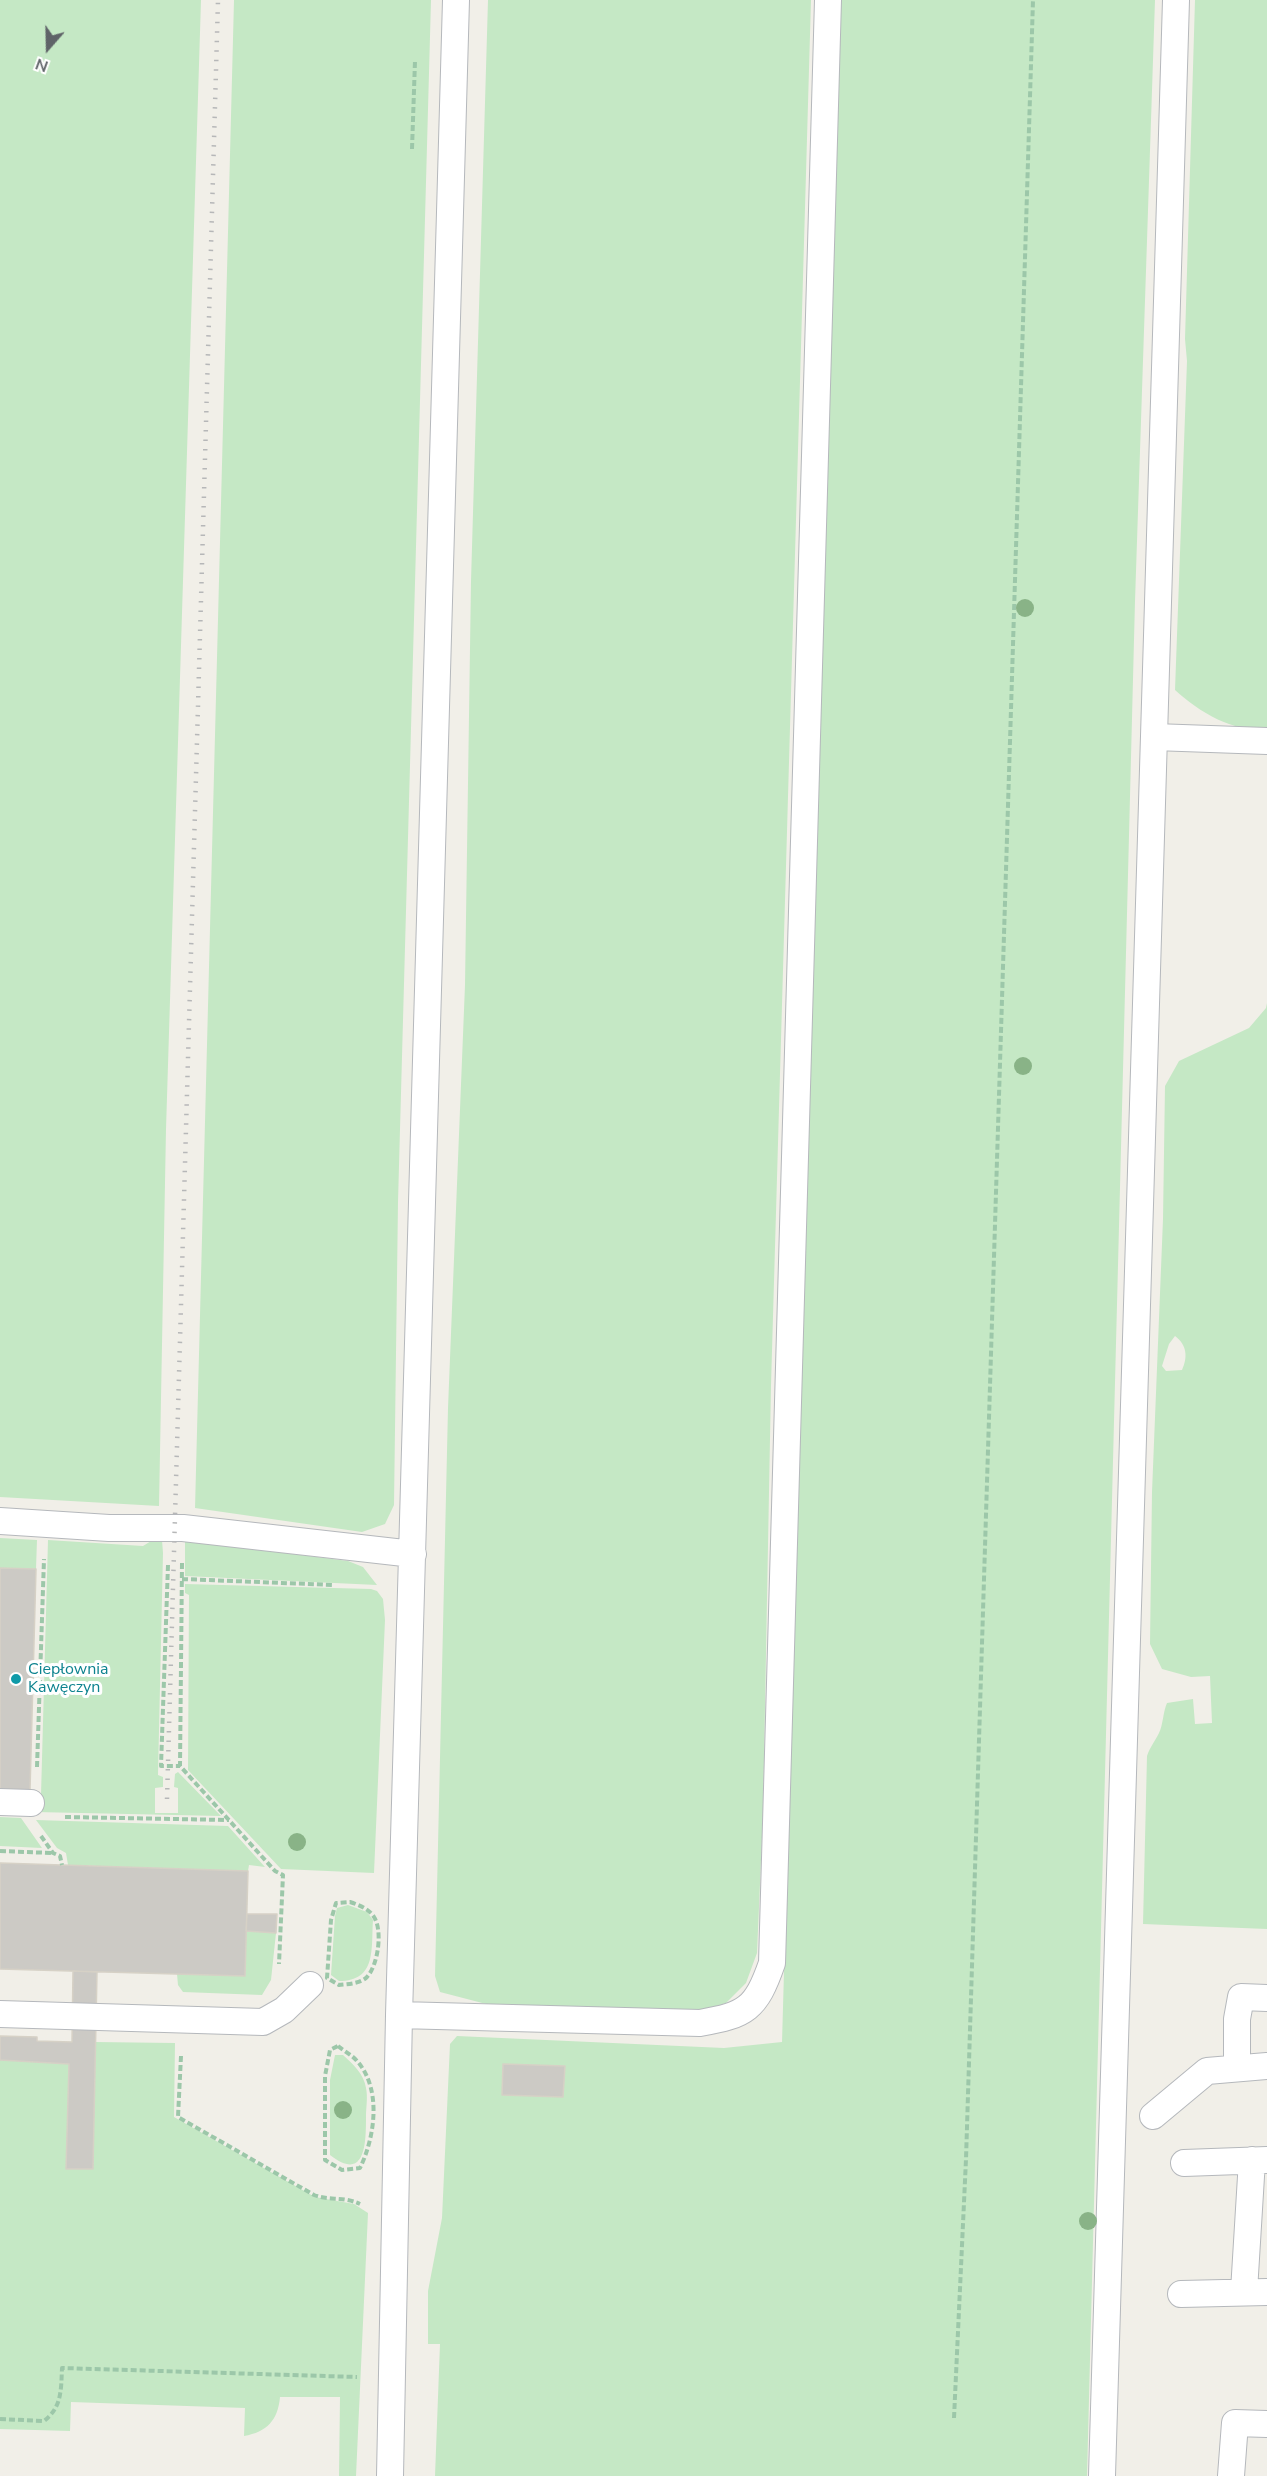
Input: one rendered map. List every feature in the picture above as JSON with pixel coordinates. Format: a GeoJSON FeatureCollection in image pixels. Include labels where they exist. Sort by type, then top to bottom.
{"type":"FeatureCollection","features":[{"type":"Feature","properties":{"kind":"lane"},"geometry":{"type":"LineString","coordinates":[[390,2476],[399,2015],[456,0]]}},
{"type":"Feature","properties":{"kind":"lane"},"geometry":{"type":"LineString","coordinates":[[399,2015],[700,2023],[736,2017],[762,1992],[772,1964],[828,0]]}},
{"type":"Feature","properties":{"kind":"lane"},"geometry":{"type":"LineString","coordinates":[[1102,2476],[1176,0]]}},
{"type":"Feature","properties":{"kind":"lane"},"geometry":{"type":"LineString","coordinates":[[1154,737],[1267,741]]}},
{"type":"Feature","properties":{"kind":"lane"},"geometry":{"type":"LineString","coordinates":[[0,1521],[45,1525],[176,1528],[413,1554]]}},
{"type":"Feature","properties":{"kind":"lane"},"geometry":{"type":"LineString","coordinates":[[0,2014],[263,2022],[284,2010],[310,1985]]}},
{"type":"Feature","properties":{"kind":"lane"},"geometry":{"type":"LineString","coordinates":[[1237,2068],[1237,2019],[1241,1997],[1267,1998]]}},
{"type":"Feature","properties":{"kind":"lane"},"geometry":{"type":"LineString","coordinates":[[1154,2116],[1207,2071],[1267,2066]]}},
{"type":"Feature","properties":{"kind":"lane"},"geometry":{"type":"LineString","coordinates":[[1181,2294],[1256,2291],[1259,2160],[1184,2163]]}},
{"type":"Feature","properties":{"kind":"lane"},"geometry":{"type":"LineString","coordinates":[[1231,2476],[1235,2422],[1267,2424]]}},
{"type":"Feature","properties":{"kind":"path"},"geometry":{"type":"LineString","coordinates":[[954,2418],[966,2159],[1033,0]]}},
{"type":"Feature","properties":{"kind":"path"},"geometry":{"type":"LineString","coordinates":[[20,1805],[36,1793],[45,1525]]}},
{"type":"Feature","properties":{"kind":"path"},"geometry":{"type":"LineString","coordinates":[[176,1528],[182,1579],[180,1766],[275,1871],[283,1875],[278,1975]]}},
{"type":"Feature","properties":{"kind":"path"},"geometry":{"type":"LineString","coordinates":[[176,1528],[160,1766],[180,1766]]}},
{"type":"Feature","properties":{"kind":"path"},"geometry":{"type":"LineString","coordinates":[[182,1579],[337,1585]]}},
{"type":"Feature","properties":{"kind":"path"},"geometry":{"type":"LineString","coordinates":[[20,1805],[229,1820]]}},
{"type":"Feature","properties":{"kind":"path"},"geometry":{"type":"LineString","coordinates":[[20,1805],[53,1853]]}},
{"type":"Feature","properties":{"kind":"path"},"geometry":{"type":"LineString","coordinates":[[0,1851],[53,1853],[60,1856],[62,1865]]}},
{"type":"Feature","properties":{"kind":"path"},"geometry":{"type":"LineString","coordinates":[[350,1902],[363,1907],[374,1916],[378,1927],[376,1958],[367,1977],[356,1983],[339,1985],[327,1978],[331,1920],[336,1904],[350,1902]]}},
{"type":"Feature","properties":{"kind":"path"},"geometry":{"type":"LineString","coordinates":[[339,2046],[358,2061],[372,2090],[373,2131],[360,2168],[342,2170],[331,2165],[325,2160],[325,2076],[330,2050],[339,2046]]}},
{"type":"Feature","properties":{"kind":"path"},"geometry":{"type":"LineString","coordinates":[[182,2049],[178,2117],[314,2195],[326,2199],[339,2197],[359,2203],[365,2210]]}},
{"type":"Feature","properties":{"kind":"path"},"geometry":{"type":"LineString","coordinates":[[0,2419],[44,2421],[55,2412],[60,2398],[62,2368],[359,2377]]}},
{"type":"Feature","properties":{"kind":"green space"},"geometry":{"type":"Polygon","coordinates":[[[0,0],[201,0],[166,1129],[159,1506],[0,1497],[0,0]]]}},
{"type":"Feature","properties":{"kind":"green space"},"geometry":{"type":"Polygon","coordinates":[[[234,0],[431,0],[398,1202],[394,1505],[385,1524],[362,1532],[195,1508],[234,0]]]}},
{"type":"Feature","properties":{"kind":"green space"},"geometry":{"type":"Polygon","coordinates":[[[488,0],[811,0],[771,1385],[763,1814],[757,1953],[746,1983],[726,2003],[692,2014],[490,2005],[440,1992],[435,1976],[448,1408],[465,985],[471,581],[488,0]]]}},
{"type":"Feature","properties":{"kind":"green space"},"geometry":{"type":"Polygon","coordinates":[[[840,0],[1155,0],[1135,601],[1087,2476],[435,2476],[440,2344],[428,2344],[428,2291],[442,2218],[450,2044],[457,2036],[724,2048],[782,2042],[840,0]]]}},
{"type":"Feature","properties":{"kind":"green space"},"geometry":{"type":"Polygon","coordinates":[[[1195,0],[1267,0],[1267,731],[1241,728],[1217,719],[1195,706],[1175,690],[1187,361],[1185,339],[1195,0]]]}},
{"type":"Feature","properties":{"kind":"green space"},"geometry":{"type":"Polygon","coordinates":[[[1267,1003],[1267,1929],[1143,1924],[1147,1756],[1160,1730],[1167,1703],[1193,1699],[1195,1724],[1212,1723],[1210,1676],[1191,1677],[1162,1669],[1150,1644],[1152,1492],[1163,1219],[1165,1086],[1179,1061],[1249,1028],[1266,1008],[1267,1003]],[[1175,1336],[1169,1344],[1162,1366],[1166,1371],[1182,1370],[1185,1360],[1184,1347],[1175,1336]]]}},
{"type":"Feature","properties":{"kind":"green space"},"geometry":{"type":"Polygon","coordinates":[[[0,1538],[37,1540],[36,1569],[0,1568],[0,1538]]]}},
{"type":"Feature","properties":{"kind":"green space"},"geometry":{"type":"Polygon","coordinates":[[[156,1538],[162,1540],[163,1553],[158,1775],[163,1777],[163,1787],[155,1788],[155,1813],[178,1813],[178,1788],[174,1787],[175,1774],[178,1772],[221,1816],[35,1812],[35,1806],[41,1795],[48,1540],[143,1546],[156,1538]]]}},
{"type":"Feature","properties":{"kind":"green space"},"geometry":{"type":"Polygon","coordinates":[[[185,1540],[348,1561],[363,1567],[377,1585],[185,1576],[185,1540]]]}},
{"type":"Feature","properties":{"kind":"green space"},"geometry":{"type":"Polygon","coordinates":[[[185,1584],[371,1589],[377,1591],[383,1599],[385,1620],[374,1873],[281,1869],[188,1770],[189,1595],[185,1593],[185,1584]]]}},
{"type":"Feature","properties":{"kind":"green space"},"geometry":{"type":"Polygon","coordinates":[[[0,1817],[21,1818],[42,1848],[0,1846],[0,1817]]]}},
{"type":"Feature","properties":{"kind":"green space"},"geometry":{"type":"Polygon","coordinates":[[[36,1820],[228,1826],[265,1867],[249,1865],[248,1871],[68,1865],[66,1853],[57,1848],[36,1820]]]}},
{"type":"Feature","properties":{"kind":"green space"},"geometry":{"type":"Polygon","coordinates":[[[348,1905],[367,1912],[373,1920],[370,1961],[360,1976],[351,1980],[339,1981],[331,1975],[335,1916],[337,1908],[348,1905]]]}},
{"type":"Feature","properties":{"kind":"green space"},"geometry":{"type":"Polygon","coordinates":[[[246,1931],[276,1933],[271,1980],[262,1995],[183,1992],[178,1985],[177,1974],[245,1976],[246,1931]]]}},
{"type":"Feature","properties":{"kind":"green space"},"geometry":{"type":"Polygon","coordinates":[[[95,2042],[175,2043],[174,2117],[315,2197],[354,2204],[368,2213],[356,2476],[339,2476],[340,2397],[280,2397],[277,2412],[270,2424],[244,2436],[245,2408],[71,2402],[70,2431],[0,2429],[0,2060],[69,2064],[66,2169],[93,2169],[95,2042]]]}},
{"type":"Feature","properties":{"kind":"green space"},"geometry":{"type":"Polygon","coordinates":[[[335,2055],[343,2055],[354,2066],[363,2078],[367,2091],[364,2147],[362,2156],[357,2162],[351,2164],[330,2155],[330,2080],[335,2055]]]}},
{"type":"Feature","properties":{"kind":"building","name":"Ciepłownia Kawęczyn"},"geometry":{"type":"Polygon","coordinates":[[[0,1568],[36,1569],[30,1790],[0,1789],[0,1568]]]}},
{"type":"Feature","properties":{"kind":"building"},"geometry":{"type":"Polygon","coordinates":[[[0,1863],[248,1871],[245,1976],[0,1969],[0,1863]]]}},
{"type":"Feature","properties":{"kind":"building"},"geometry":{"type":"Polygon","coordinates":[[[247,1914],[277,1914],[276,1933],[246,1931],[247,1914]]]}},
{"type":"Feature","properties":{"kind":"building"},"geometry":{"type":"Polygon","coordinates":[[[73,1971],[97,1972],[93,2169],[66,2169],[69,2064],[0,2060],[0,2036],[37,2037],[37,2041],[72,2042],[73,1971]]]}},
{"type":"Feature","properties":{"kind":"building"},"geometry":{"type":"Polygon","coordinates":[[[503,2064],[565,2066],[563,2097],[502,2095],[503,2064]]]}},
{"type":"Feature","properties":{"kind":"railway"},"geometry":{"type":"LineString","coordinates":[[167,1799],[218,0]]}},
{"type":"Feature","properties":{"kind":"place","name":"Ciepłownia Kawęczyn"},"geometry":{"type":"Point","coordinates":[16,1679]}}]}
